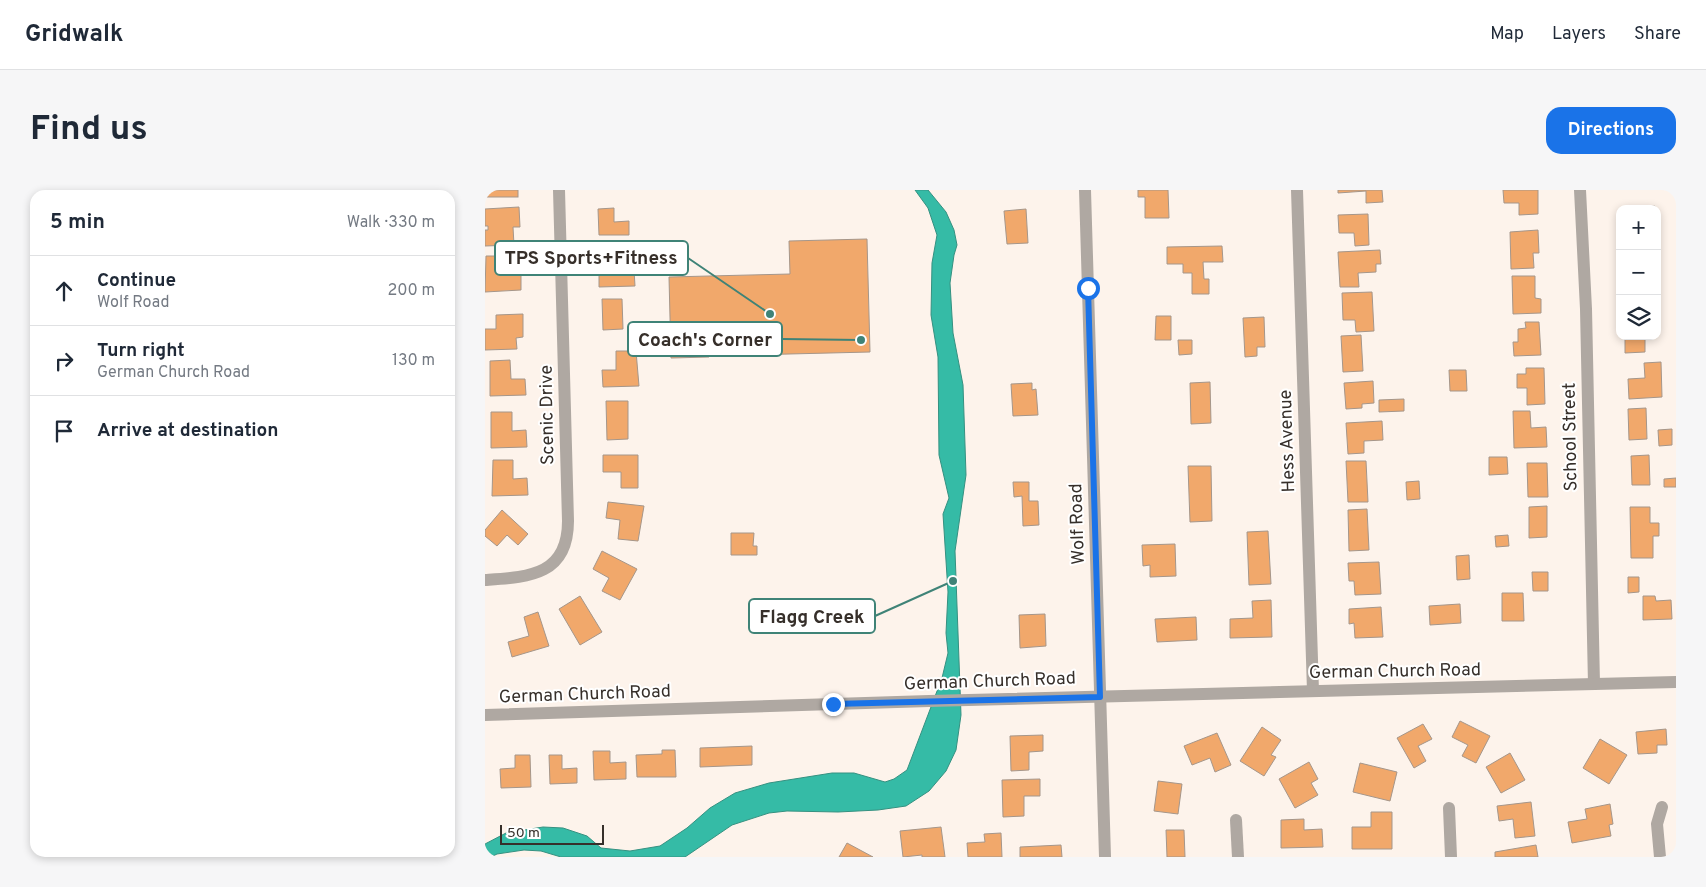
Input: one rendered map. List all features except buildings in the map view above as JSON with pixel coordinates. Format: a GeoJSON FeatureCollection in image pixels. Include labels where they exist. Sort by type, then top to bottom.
{"type":"FeatureCollection","features":[{"type":"Feature","properties":{"kind":"street","name":"Scenic Drive"},"geometry":{"type":"LineString","coordinates":[[485,580],[523,577],[542,571],[558,557],[567,540],[559,190]]}},
{"type":"Feature","properties":{"kind":"street","name":"Wolf Road"},"geometry":{"type":"LineString","coordinates":[[1085,190],[1105,857]]}},
{"type":"Feature","properties":{"kind":"street","name":"Hess Avenue"},"geometry":{"type":"LineString","coordinates":[[1297,190],[1313,691]]}},
{"type":"Feature","properties":{"kind":"street","name":"School Street"},"geometry":{"type":"LineString","coordinates":[[1580,190],[1586,309],[1594,684]]}},
{"type":"Feature","properties":{"kind":"street","name":"German Church Road"},"geometry":{"type":"LineString","coordinates":[[485,716],[964,700],[1676,682]]}},
{"type":"Feature","properties":{"kind":"street"},"geometry":{"type":"LineString","coordinates":[[1660,857],[1657,824],[1662,807]]}},
{"type":"Feature","properties":{"kind":"street"},"geometry":{"type":"LineString","coordinates":[[1449,808],[1451,857]]}},
{"type":"Feature","properties":{"kind":"street"},"geometry":{"type":"LineString","coordinates":[[1236,820],[1238,857]]}},
{"type":"Feature","properties":{"kind":"water"},"geometry":{"type":"Polygon","coordinates":[[[915,190],[928,190],[946,212],[954,230],[957,245],[950,283],[953,333],[963,385],[966,475],[955,551],[961,715],[956,750],[946,771],[929,791],[906,806],[878,810],[838,812],[787,811],[769,813],[732,825],[685,857],[561,857],[541,851],[524,850],[485,857],[485,844],[506,833],[543,827],[563,828],[587,836],[601,848],[630,851],[660,846],[687,828],[710,808],[735,793],[769,783],[832,773],[854,773],[885,782],[894,779],[907,770],[942,678],[948,653],[946,633],[948,592],[943,514],[949,498],[939,455],[938,357],[931,315],[932,263],[937,235],[928,208],[915,190]]]}},
{"type":"Feature","properties":{"kind":"place","name":"TPS Sports+Fitness"},"geometry":{"type":"Point","coordinates":[770,314]}},
{"type":"Feature","properties":{"kind":"place","name":"Coach's Corner"},"geometry":{"type":"Point","coordinates":[861,340]}},
{"type":"Feature","properties":{"kind":"place","name":"Flagg Creek"},"geometry":{"type":"Point","coordinates":[953,581]}},
{"type":"Feature","properties":{"kind":"route"},"geometry":{"type":"LineString","coordinates":[[833,704],[1100,697],[1088,288]]}}]}
